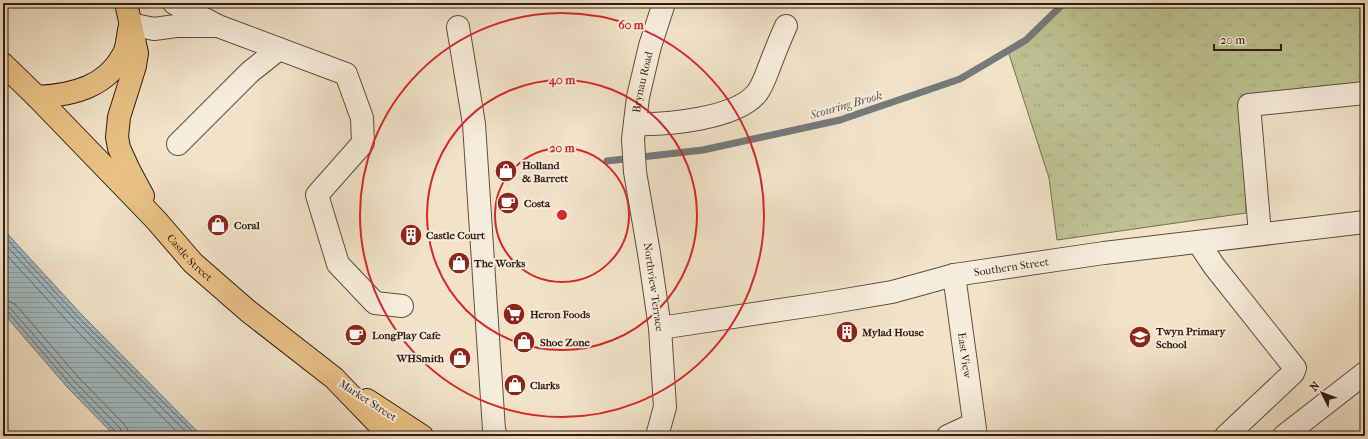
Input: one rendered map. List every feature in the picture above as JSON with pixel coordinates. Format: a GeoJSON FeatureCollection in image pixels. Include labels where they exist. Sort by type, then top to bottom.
{"type":"FeatureCollection","features":[{"type":"Feature","properties":{"kind":"main road"},"geometry":{"type":"LineString","coordinates":[[126,3],[137,53],[135,66],[119,117],[117,137],[119,148],[129,170],[156,220]]}},
{"type":"Feature","properties":{"kind":"main road"},"geometry":{"type":"LineString","coordinates":[[37,97],[68,94],[83,90],[107,74],[118,64],[125,49],[130,24]]}},
{"type":"Feature","properties":{"kind":"main road","name":"Castle Street"},"geometry":{"type":"LineString","coordinates":[[3,64],[156,220],[193,262],[248,311],[334,378],[390,436]]}},
{"type":"Feature","properties":{"kind":"main road","name":"Market Street"},"geometry":{"type":"LineString","coordinates":[[334,378],[422,436]]}},
{"type":"Feature","properties":{"kind":"street"},"geometry":{"type":"LineString","coordinates":[[174,3],[218,26],[346,74],[362,118],[363,143],[316,195],[338,264],[375,303],[402,306]]}},
{"type":"Feature","properties":{"kind":"street","name":"Brynau Road"},"geometry":{"type":"LineString","coordinates":[[634,132],[638,96],[664,3]]}},
{"type":"Feature","properties":{"kind":"street"},"geometry":{"type":"LineString","coordinates":[[130,24],[154,29],[176,26],[218,26]]}},
{"type":"Feature","properties":{"kind":"street"},"geometry":{"type":"LineString","coordinates":[[634,132],[656,124],[674,123],[724,112],[753,97],[761,87],[786,26]]}},
{"type":"Feature","properties":{"kind":"street"},"geometry":{"type":"LineString","coordinates":[[458,27],[474,124],[494,430],[496,436]]}},
{"type":"Feature","properties":{"kind":"street"},"geometry":{"type":"LineString","coordinates":[[178,144],[250,72],[279,49]]}},
{"type":"Feature","properties":{"kind":"street"},"geometry":{"type":"LineString","coordinates":[[1260,234],[1249,105],[1365,94]]}},
{"type":"Feature","properties":{"kind":"street","name":"Northview Terrace"},"geometry":{"type":"LineString","coordinates":[[634,132],[635,172],[650,253],[660,328],[665,407],[657,436]]}},
{"type":"Feature","properties":{"kind":"street","name":"Southern Street"},"geometry":{"type":"LineString","coordinates":[[660,328],[885,293],[954,275],[1104,253],[1365,222]]}},
{"type":"Feature","properties":{"kind":"street"},"geometry":{"type":"LineString","coordinates":[[1198,242],[1214,266],[1295,368],[1293,373],[1226,436]]}},
{"type":"Feature","properties":{"kind":"street","name":"East View"},"geometry":{"type":"LineString","coordinates":[[954,275],[975,430]]}},
{"type":"Feature","properties":{"kind":"street"},"geometry":{"type":"LineString","coordinates":[[1284,436],[1365,373]]}},
{"type":"Feature","properties":{"kind":"street"},"geometry":{"type":"LineString","coordinates":[[948,436],[975,430]]}},
{"type":"Feature","properties":{"kind":"green space"},"geometry":{"type":"Polygon","coordinates":[[[1064,3],[1365,3],[1365,88],[1243,101],[1246,213],[1057,240],[1049,178],[1008,51],[1026,40],[1064,3]]]}},
{"type":"Feature","properties":{"kind":"water"},"geometry":{"type":"Polygon","coordinates":[[[3,229],[81,314],[202,436],[115,436],[68,388],[3,313],[3,229]]]}},
{"type":"Feature","properties":{"kind":"waterway","name":"Scouring Brook"},"geometry":{"type":"LineString","coordinates":[[607,161],[703,150],[840,120],[960,79],[1026,40],[1064,3]]}},
{"type":"Feature","properties":{"kind":"place","name":"Holland & Barrett"},"geometry":{"type":"Point","coordinates":[506,171]}},
{"type":"Feature","properties":{"kind":"place","name":"Costa"},"geometry":{"type":"Point","coordinates":[508,203]}},
{"type":"Feature","properties":{"kind":"place","name":"Coral"},"geometry":{"type":"Point","coordinates":[218,225]}},
{"type":"Feature","properties":{"kind":"place","name":"Castle Court"},"geometry":{"type":"Point","coordinates":[411,235]}},
{"type":"Feature","properties":{"kind":"place","name":"The Works"},"geometry":{"type":"Point","coordinates":[459,263]}},
{"type":"Feature","properties":{"kind":"place","name":"Heron Foods"},"geometry":{"type":"Point","coordinates":[514,314]}},
{"type":"Feature","properties":{"kind":"place","name":"Mylad House"},"geometry":{"type":"Point","coordinates":[847,332]}},
{"type":"Feature","properties":{"kind":"place","name":"LongPlay Cafe"},"geometry":{"type":"Point","coordinates":[356,335]}},
{"type":"Feature","properties":{"kind":"place","name":"Twyn Primary School"},"geometry":{"type":"Point","coordinates":[1140,337]}},
{"type":"Feature","properties":{"kind":"place","name":"Shoe Zone"},"geometry":{"type":"Point","coordinates":[524,342]}},
{"type":"Feature","properties":{"kind":"place","name":"WHSmith"},"geometry":{"type":"Point","coordinates":[460,358]}},
{"type":"Feature","properties":{"kind":"place","name":"Clarks"},"geometry":{"type":"Point","coordinates":[515,385]}}]}
